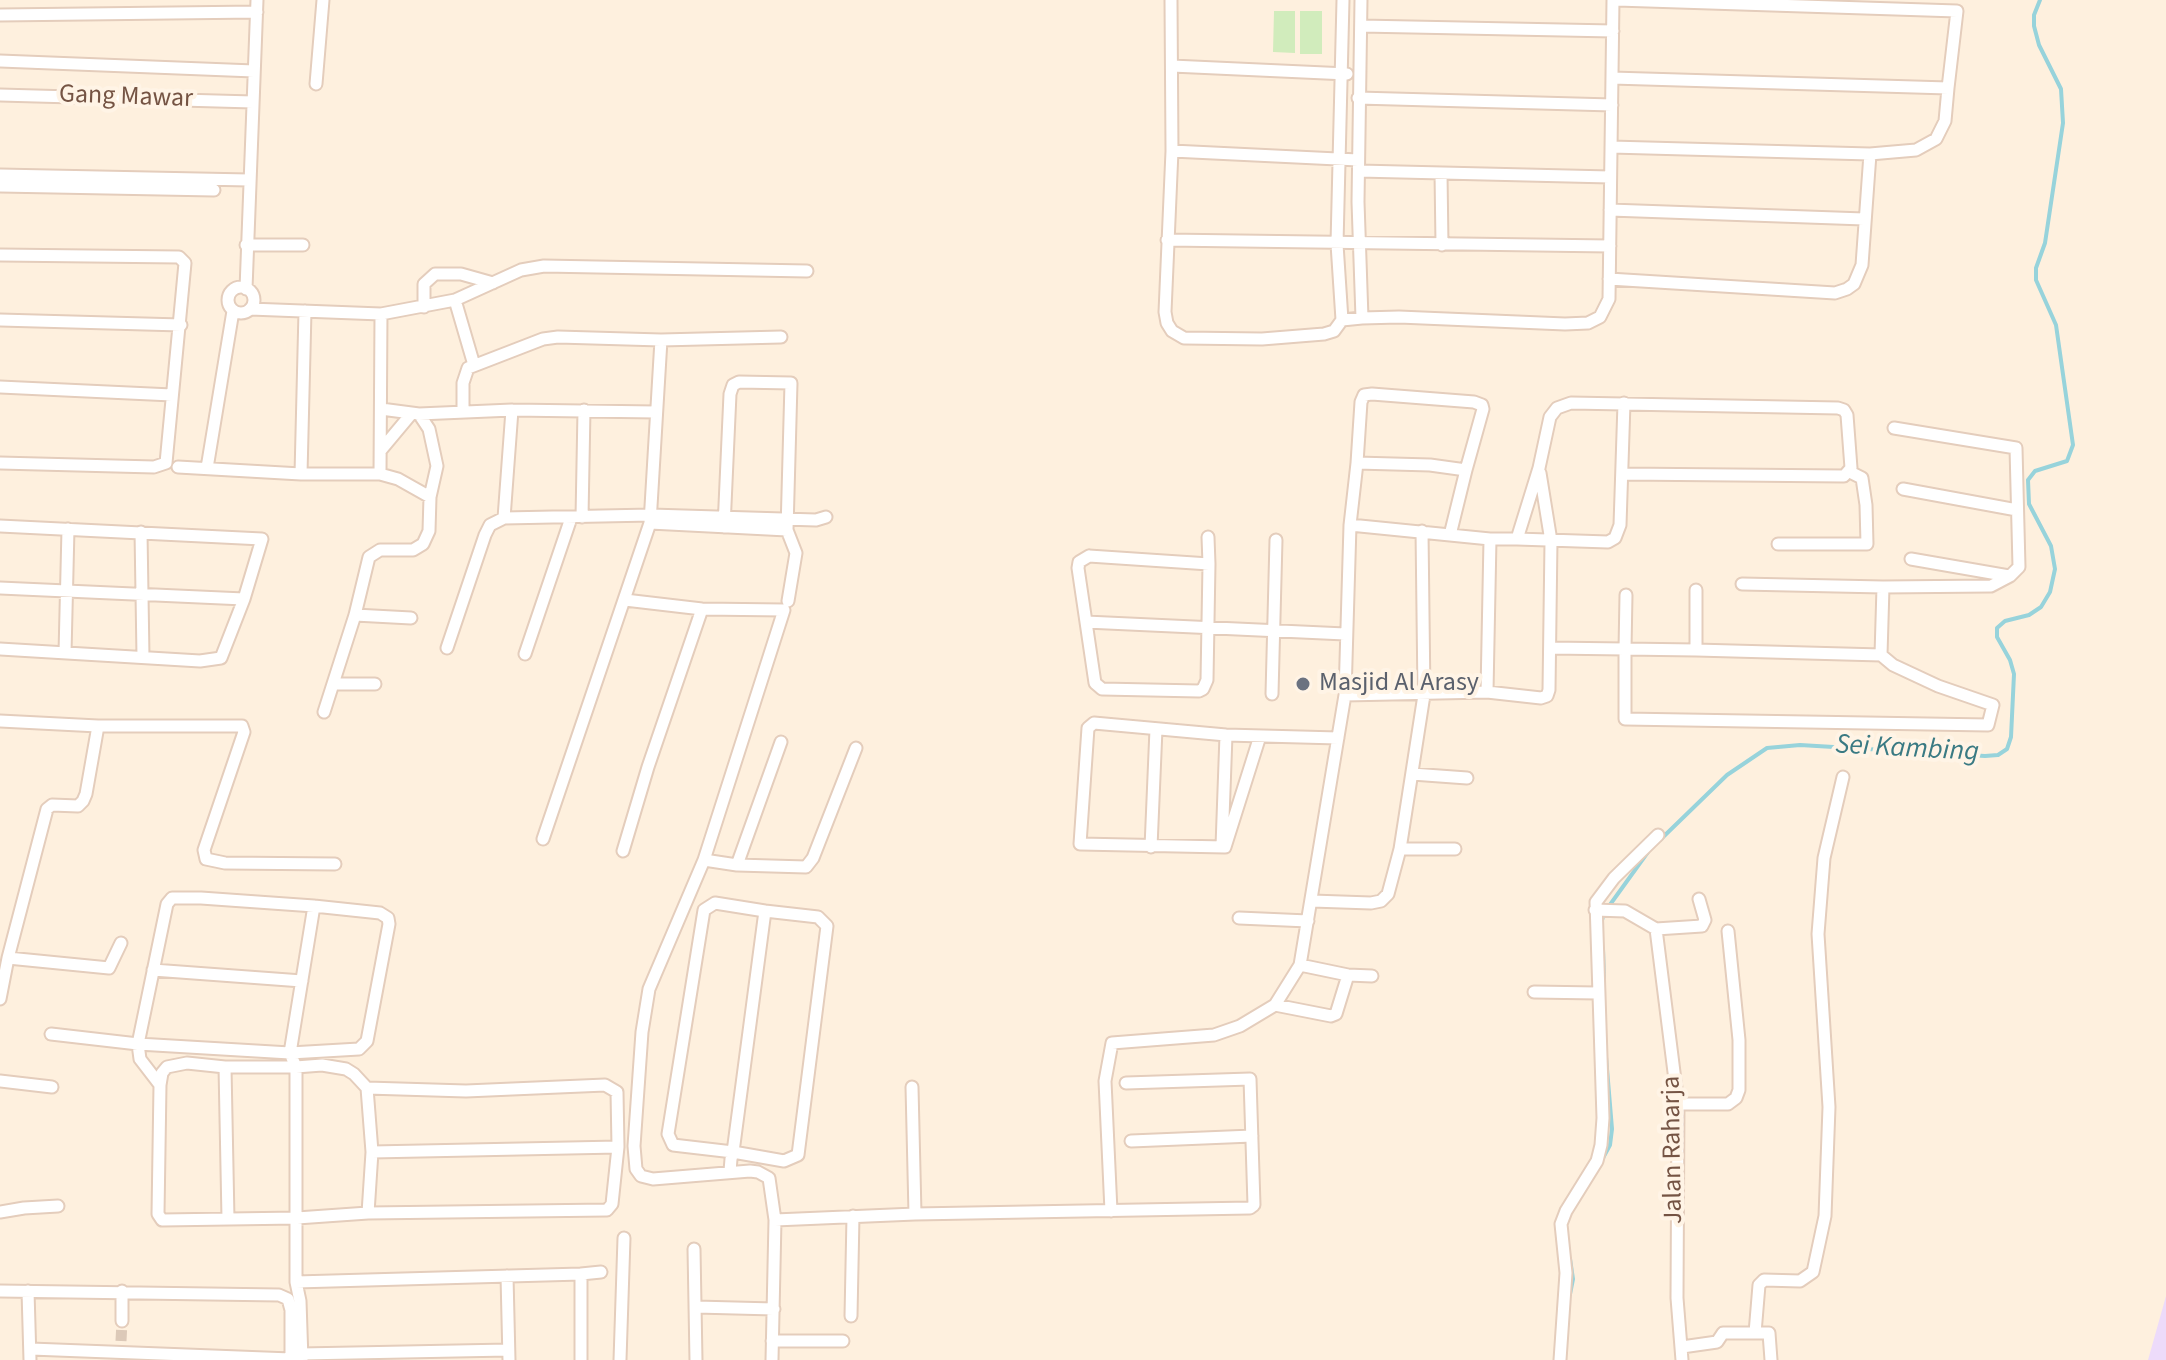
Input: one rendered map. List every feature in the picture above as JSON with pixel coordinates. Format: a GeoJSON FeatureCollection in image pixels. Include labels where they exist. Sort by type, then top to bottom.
{"type":"FeatureCollection","features":[{"type":"Feature","properties":{"kind":"street"},"geometry":{"type":"LineString","coordinates":[[316,84],[323,0]]}},
{"type":"Feature","properties":{"kind":"street"},"geometry":{"type":"LineString","coordinates":[[1171,0],[1172,151],[1167,240],[1167,323],[1172,331],[1184,338],[1296,338],[1334,331],[1342,320],[1337,244],[1343,0]]}},
{"type":"Feature","properties":{"kind":"street"},"geometry":{"type":"LineString","coordinates":[[1361,0],[1358,166],[1362,318]]}},
{"type":"Feature","properties":{"kind":"street"},"geometry":{"type":"LineString","coordinates":[[1342,320],[1588,323],[1595,322],[1605,311],[1609,299],[1610,177],[1615,0],[1958,6],[1945,121],[1936,139],[1916,150],[1870,154],[1611,147]]}},
{"type":"Feature","properties":{"kind":"street"},"geometry":{"type":"LineString","coordinates":[[0,15],[257,6],[246,245],[246,289],[253,298],[250,309]]}},
{"type":"Feature","properties":{"kind":"street"},"geometry":{"type":"LineString","coordinates":[[1361,26],[1613,31]]}},
{"type":"Feature","properties":{"kind":"street"},"geometry":{"type":"LineString","coordinates":[[0,61],[254,71]]}},
{"type":"Feature","properties":{"kind":"street"},"geometry":{"type":"LineString","coordinates":[[1172,66],[1359,74]]}},
{"type":"Feature","properties":{"kind":"street"},"geometry":{"type":"LineString","coordinates":[[1612,78],[1948,88]]}},
{"type":"Feature","properties":{"kind":"street","name":"Gang Mawar"},"geometry":{"type":"LineString","coordinates":[[0,95],[253,102]]}},
{"type":"Feature","properties":{"kind":"street"},"geometry":{"type":"LineString","coordinates":[[1358,98],[1612,105]]}},
{"type":"Feature","properties":{"kind":"street"},"geometry":{"type":"LineString","coordinates":[[1172,151],[1338,160],[1358,166],[1441,173],[1610,177]]}},
{"type":"Feature","properties":{"kind":"street"},"geometry":{"type":"LineString","coordinates":[[1609,279],[1835,293],[1847,289],[1858,276],[1864,254],[1870,154]]}},
{"type":"Feature","properties":{"kind":"street"},"geometry":{"type":"LineString","coordinates":[[1441,173],[1442,245]]}},
{"type":"Feature","properties":{"kind":"street"},"geometry":{"type":"LineString","coordinates":[[0,175],[249,180]]}},
{"type":"Feature","properties":{"kind":"street"},"geometry":{"type":"LineString","coordinates":[[0,186],[214,190]]}},
{"type":"Feature","properties":{"kind":"street"},"geometry":{"type":"LineString","coordinates":[[1610,210],[1864,219]]}},
{"type":"Feature","properties":{"kind":"street"},"geometry":{"type":"LineString","coordinates":[[1167,240],[1610,246]]}},
{"type":"Feature","properties":{"kind":"street"},"geometry":{"type":"LineString","coordinates":[[246,245],[303,245]]}},
{"type":"Feature","properties":{"kind":"street"},"geometry":{"type":"LineString","coordinates":[[0,255],[179,257],[185,263],[168,459],[164,465],[0,463]]}},
{"type":"Feature","properties":{"kind":"street"},"geometry":{"type":"LineString","coordinates":[[246,289],[236,288],[229,294],[228,304],[233,311],[381,314],[455,300],[521,270],[544,266],[807,271]]}},
{"type":"Feature","properties":{"kind":"street"},"geometry":{"type":"LineString","coordinates":[[424,307],[424,284],[435,274],[461,274],[494,283]]}},
{"type":"Feature","properties":{"kind":"street"},"geometry":{"type":"LineString","coordinates":[[455,300],[474,365]]}},
{"type":"Feature","properties":{"kind":"street"},"geometry":{"type":"LineString","coordinates":[[207,468],[233,311]]}},
{"type":"Feature","properties":{"kind":"street"},"geometry":{"type":"LineString","coordinates":[[301,474],[305,311]]}},
{"type":"Feature","properties":{"kind":"street"},"geometry":{"type":"LineString","coordinates":[[380,474],[381,314]]}},
{"type":"Feature","properties":{"kind":"street"},"geometry":{"type":"LineString","coordinates":[[0,320],[181,325]]}},
{"type":"Feature","properties":{"kind":"street"},"geometry":{"type":"LineString","coordinates":[[463,411],[464,374],[468,368],[550,337],[661,340],[781,337]]}},
{"type":"Feature","properties":{"kind":"street"},"geometry":{"type":"LineString","coordinates":[[543,839],[651,519],[661,340]]}},
{"type":"Feature","properties":{"kind":"street"},"geometry":{"type":"LineString","coordinates":[[725,523],[730,394],[733,385],[739,382],[790,383],[793,385],[787,525],[796,553],[788,601]]}},
{"type":"Feature","properties":{"kind":"street"},"geometry":{"type":"LineString","coordinates":[[0,387],[172,395]]}},
{"type":"Feature","properties":{"kind":"street"},"geometry":{"type":"LineString","coordinates":[[1111,1211],[1105,1081],[1112,1043],[1214,1035],[1240,1026],[1275,1005],[1300,965],[1345,695],[1350,525],[1364,395],[1482,405],[1450,535]]}},
{"type":"Feature","properties":{"kind":"street"},"geometry":{"type":"LineString","coordinates":[[1517,539],[1539,468],[1550,417],[1557,408],[1571,403],[1841,408],[1847,418],[1850,472]]}},
{"type":"Feature","properties":{"kind":"street"},"geometry":{"type":"LineString","coordinates":[[1350,525],[1490,539],[1614,540],[1620,530],[1624,403]]}},
{"type":"Feature","properties":{"kind":"street"},"geometry":{"type":"LineString","coordinates":[[381,409],[416,413],[512,410],[656,412]]}},
{"type":"Feature","properties":{"kind":"street"},"geometry":{"type":"LineString","coordinates":[[504,518],[512,410]]}},
{"type":"Feature","properties":{"kind":"street"},"geometry":{"type":"LineString","coordinates":[[525,654],[577,518],[584,410]]}},
{"type":"Feature","properties":{"kind":"street"},"geometry":{"type":"LineString","coordinates":[[381,450],[416,413]]}},
{"type":"Feature","properties":{"kind":"street"},"geometry":{"type":"LineString","coordinates":[[324,712],[371,554],[380,550],[413,550],[427,539],[430,497],[436,474],[435,446],[429,429],[416,413]]}},
{"type":"Feature","properties":{"kind":"street"},"geometry":{"type":"LineString","coordinates":[[1742,584],[1991,586],[2019,567],[2016,448],[1894,428]]}},
{"type":"Feature","properties":{"kind":"street"},"geometry":{"type":"LineString","coordinates":[[1357,463],[1430,465],[1466,470]]}},
{"type":"Feature","properties":{"kind":"street"},"geometry":{"type":"LineString","coordinates":[[178,467],[301,474],[380,474],[410,484],[430,497]]}},
{"type":"Feature","properties":{"kind":"street"},"geometry":{"type":"LineString","coordinates":[[1345,695],[1487,692],[1547,696],[1551,541],[1539,468]]}},
{"type":"Feature","properties":{"kind":"street"},"geometry":{"type":"LineString","coordinates":[[1623,474],[1837,476],[1850,472],[1862,478],[1867,544],[1778,544]]}},
{"type":"Feature","properties":{"kind":"street"},"geometry":{"type":"LineString","coordinates":[[1903,489],[2017,510]]}},
{"type":"Feature","properties":{"kind":"street"},"geometry":{"type":"LineString","coordinates":[[447,648],[485,535],[490,525],[504,518],[651,519],[787,525],[826,517]]}},
{"type":"Feature","properties":{"kind":"street"},"geometry":{"type":"LineString","coordinates":[[0,526],[262,539],[244,599],[221,658],[200,661],[0,649]]}},
{"type":"Feature","properties":{"kind":"street"},"geometry":{"type":"LineString","coordinates":[[65,653],[68,529]]}},
{"type":"Feature","properties":{"kind":"street"},"geometry":{"type":"LineString","coordinates":[[1312,901],[1371,903],[1381,901],[1388,894],[1400,849],[1424,695],[1422,531]]}},
{"type":"Feature","properties":{"kind":"street"},"geometry":{"type":"LineString","coordinates":[[141,532],[143,657]]}},
{"type":"Feature","properties":{"kind":"street"},"geometry":{"type":"LineString","coordinates":[[1208,537],[1209,564],[1207,680],[1203,689],[1102,689],[1093,677],[1079,562],[1089,556],[1209,564]]}},
{"type":"Feature","properties":{"kind":"street"},"geometry":{"type":"LineString","coordinates":[[1487,692],[1490,539]]}},
{"type":"Feature","properties":{"kind":"street"},"geometry":{"type":"LineString","coordinates":[[1272,694],[1276,540]]}},
{"type":"Feature","properties":{"kind":"street"},"geometry":{"type":"LineString","coordinates":[[1911,559],[2010,576]]}},
{"type":"Feature","properties":{"kind":"street"},"geometry":{"type":"LineString","coordinates":[[1881,655],[1883,587]]}},
{"type":"Feature","properties":{"kind":"street"},"geometry":{"type":"LineString","coordinates":[[0,588],[244,599]]}},
{"type":"Feature","properties":{"kind":"street"},"geometry":{"type":"LineString","coordinates":[[1696,590],[1696,650]]}},
{"type":"Feature","properties":{"kind":"street"},"geometry":{"type":"LineString","coordinates":[[1550,648],[1625,649],[1696,650],[1881,655],[1893,665],[1938,686],[1993,705],[1988,725],[1625,719],[1625,649],[1626,595]]}},
{"type":"Feature","properties":{"kind":"street"},"geometry":{"type":"LineString","coordinates":[[625,600],[702,609],[784,610],[704,860],[645,1004],[634,1158],[641,1176],[653,1179],[730,1171],[758,1172],[769,1178],[775,1220],[772,1360]]}},
{"type":"Feature","properties":{"kind":"street"},"geometry":{"type":"LineString","coordinates":[[623,851],[702,609]]}},
{"type":"Feature","properties":{"kind":"street"},"geometry":{"type":"LineString","coordinates":[[355,615],[411,618]]}},
{"type":"Feature","properties":{"kind":"street"},"geometry":{"type":"LineString","coordinates":[[1086,622],[1345,634]]}},
{"type":"Feature","properties":{"kind":"street"},"geometry":{"type":"LineString","coordinates":[[333,684],[375,684]]}},
{"type":"Feature","properties":{"kind":"street"},"geometry":{"type":"LineString","coordinates":[[0,721],[98,726],[243,727],[204,850],[206,859],[225,863],[335,864]]}},
{"type":"Feature","properties":{"kind":"street"},"geometry":{"type":"LineString","coordinates":[[1260,736],[1227,845],[1222,848],[1082,846],[1079,841],[1088,728],[1094,723],[1226,735],[1338,738]]}},
{"type":"Feature","properties":{"kind":"street"},"geometry":{"type":"LineString","coordinates":[[0,999],[47,809],[52,805],[78,806],[83,801],[98,726]]}},
{"type":"Feature","properties":{"kind":"street"},"geometry":{"type":"LineString","coordinates":[[1151,847],[1156,729]]}},
{"type":"Feature","properties":{"kind":"street"},"geometry":{"type":"LineString","coordinates":[[1222,848],[1226,735]]}},
{"type":"Feature","properties":{"kind":"street"},"geometry":{"type":"LineString","coordinates":[[737,865],[781,742]]}},
{"type":"Feature","properties":{"kind":"street"},"geometry":{"type":"LineString","coordinates":[[704,860],[737,865],[806,867],[811,863],[856,748]]}},
{"type":"Feature","properties":{"kind":"street"},"geometry":{"type":"LineString","coordinates":[[1412,774],[1467,778]]}},
{"type":"Feature","properties":{"kind":"street"},"geometry":{"type":"LineString","coordinates":[[1755,1333],[1759,1285],[1764,1280],[1800,1281],[1813,1272],[1825,1216],[1829,1107],[1818,934],[1824,858],[1843,777]]}},
{"type":"Feature","properties":{"kind":"street"},"geometry":{"type":"LineString","coordinates":[[1560,1360],[1566,1273],[1561,1224],[1597,1161],[1601,1145],[1603,1118],[1596,900],[1658,835]]}},
{"type":"Feature","properties":{"kind":"street"},"geometry":{"type":"LineString","coordinates":[[1400,849],[1455,849]]}},
{"type":"Feature","properties":{"kind":"street"},"geometry":{"type":"LineString","coordinates":[[51,1034],[138,1044],[290,1053],[355,1050],[367,1041],[388,918],[380,913],[314,906],[172,898],[167,904],[138,1044],[140,1059],[160,1085]]}},
{"type":"Feature","properties":{"kind":"street"},"geometry":{"type":"LineString","coordinates":[[1597,910],[1625,911],[1656,929],[1702,926],[1705,920],[1699,899]]}},
{"type":"Feature","properties":{"kind":"street"},"geometry":{"type":"LineString","coordinates":[[715,903],[765,911],[818,917],[827,926],[798,1155],[784,1161],[673,1145],[668,1134],[704,910],[715,903]]}},
{"type":"Feature","properties":{"kind":"street"},"geometry":{"type":"LineString","coordinates":[[296,1358],[300,1301],[296,1282],[296,1067],[290,1053],[314,906]]}},
{"type":"Feature","properties":{"kind":"street"},"geometry":{"type":"LineString","coordinates":[[730,1171],[765,911]]}},
{"type":"Feature","properties":{"kind":"street"},"geometry":{"type":"LineString","coordinates":[[1239,918],[1308,921]]}},
{"type":"Feature","properties":{"kind":"street","name":"Jalan Raharja"},"geometry":{"type":"LineString","coordinates":[[1656,929],[1678,1104],[1677,1298],[1682,1360]]}},
{"type":"Feature","properties":{"kind":"street"},"geometry":{"type":"LineString","coordinates":[[1678,1104],[1728,1104],[1736,1098],[1739,1090],[1739,1040],[1728,931]]}},
{"type":"Feature","properties":{"kind":"street"},"geometry":{"type":"LineString","coordinates":[[8,958],[109,968],[121,943]]}},
{"type":"Feature","properties":{"kind":"street"},"geometry":{"type":"LineString","coordinates":[[1300,965],[1348,975],[1372,976]]}},
{"type":"Feature","properties":{"kind":"street"},"geometry":{"type":"LineString","coordinates":[[153,970],[302,981]]}},
{"type":"Feature","properties":{"kind":"street"},"geometry":{"type":"LineString","coordinates":[[1275,1005],[1331,1016],[1336,1014],[1348,975]]}},
{"type":"Feature","properties":{"kind":"street"},"geometry":{"type":"LineString","coordinates":[[1534,992],[1597,993]]}},
{"type":"Feature","properties":{"kind":"street"},"geometry":{"type":"LineString","coordinates":[[367,1088],[466,1091],[605,1085],[617,1092],[618,1147],[612,1204],[607,1210],[162,1220],[159,1217],[162,1073],[176,1064],[225,1067],[322,1065],[346,1069],[354,1074],[367,1088],[372,1152],[368,1213]]}},
{"type":"Feature","properties":{"kind":"street"},"geometry":{"type":"LineString","coordinates":[[225,1067],[228,1219]]}},
{"type":"Feature","properties":{"kind":"street"},"geometry":{"type":"LineString","coordinates":[[775,1220],[915,1214],[1251,1208],[1255,1203],[1249,1078],[1126,1083]]}},
{"type":"Feature","properties":{"kind":"street"},"geometry":{"type":"LineString","coordinates":[[0,1081],[52,1087]]}},
{"type":"Feature","properties":{"kind":"street"},"geometry":{"type":"LineString","coordinates":[[912,1087],[915,1214]]}},
{"type":"Feature","properties":{"kind":"street"},"geometry":{"type":"LineString","coordinates":[[1131,1141],[1252,1136]]}},
{"type":"Feature","properties":{"kind":"street"},"geometry":{"type":"LineString","coordinates":[[372,1152],[618,1147]]}},
{"type":"Feature","properties":{"kind":"street"},"geometry":{"type":"LineString","coordinates":[[0,1212],[58,1206]]}},
{"type":"Feature","properties":{"kind":"street"},"geometry":{"type":"LineString","coordinates":[[851,1316],[853,1216]]}},
{"type":"Feature","properties":{"kind":"street"},"geometry":{"type":"LineString","coordinates":[[620,1360],[624,1238]]}},
{"type":"Feature","properties":{"kind":"street"},"geometry":{"type":"LineString","coordinates":[[694,1249],[696,1360]]}},
{"type":"Feature","properties":{"kind":"street"},"geometry":{"type":"LineString","coordinates":[[296,1282],[601,1272]]}},
{"type":"Feature","properties":{"kind":"street"},"geometry":{"type":"LineString","coordinates":[[581,1274],[581,1360]]}},
{"type":"Feature","properties":{"kind":"street"},"geometry":{"type":"LineString","coordinates":[[28,1291],[30,1355],[98,1356],[121,1351],[189,1358],[256,1359],[508,1355],[507,1276]]}},
{"type":"Feature","properties":{"kind":"street"},"geometry":{"type":"LineString","coordinates":[[0,1291],[279,1295],[288,1299],[291,1310],[296,1358]]}},
{"type":"Feature","properties":{"kind":"street"},"geometry":{"type":"LineString","coordinates":[[122,1291],[122,1321]]}},
{"type":"Feature","properties":{"kind":"street"},"geometry":{"type":"LineString","coordinates":[[696,1307],[774,1309]]}},
{"type":"Feature","properties":{"kind":"street"},"geometry":{"type":"LineString","coordinates":[[1682,1347],[1717,1342],[1723,1333],[1769,1333],[1771,1360]]}},
{"type":"Feature","properties":{"kind":"street"},"geometry":{"type":"LineString","coordinates":[[772,1341],[843,1341]]}},
{"type":"Feature","properties":{"kind":"shaded area"},"geometry":{"type":"Polygon","coordinates":[[[2166,1296],[2166,1360],[2148,1360],[2166,1296]]]}},
{"type":"Feature","properties":{"kind":"green space"},"geometry":{"type":"Polygon","coordinates":[[[1274,11],[1295,11],[1295,53],[1273,52],[1274,11]]]}},
{"type":"Feature","properties":{"kind":"green space"},"geometry":{"type":"Polygon","coordinates":[[[1300,11],[1322,11],[1322,54],[1300,54],[1300,11]]]}},
{"type":"Feature","properties":{"kind":"waterway","name":"Sei Kambing"},"geometry":{"type":"LineString","coordinates":[[1660,840],[1727,775],[1767,748],[1800,745],[1985,756],[1998,755],[2007,749],[2011,737],[2014,674],[1997,637],[1997,628],[2005,621],[2029,615],[2041,607],[2050,592],[2055,569],[2051,546],[2029,504],[2028,480],[2035,471],[2067,461],[2073,445],[2056,325],[2036,280],[2036,268],[2045,243],[2063,123],[2061,89],[2039,45],[2034,26],[2034,15],[2040,0]]}},
{"type":"Feature","properties":{"kind":"waterway","name":"Sei Kambing"},"geometry":{"type":"LineString","coordinates":[[1601,924],[1604,913],[1648,852]]}},
{"type":"Feature","properties":{"kind":"waterway","name":"Sei Kambing"},"geometry":{"type":"LineString","coordinates":[[1603,949],[1604,980]]}},
{"type":"Feature","properties":{"kind":"waterway","name":"Sei Kambing"},"geometry":{"type":"LineString","coordinates":[[1603,1158],[1610,1145],[1612,1129],[1606,1057]]}},
{"type":"Feature","properties":{"kind":"waterway","name":"Sei Kambing"},"geometry":{"type":"LineString","coordinates":[[1570,1259],[1573,1279],[1570,1294]]}},
{"type":"Feature","properties":{"kind":"tunnel"},"geometry":{"type":"LineString","coordinates":[[121,1341],[122,1321]]}},
{"type":"Feature","properties":{"kind":"place","name":"Masjid Al Arasy"},"geometry":{"type":"Point","coordinates":[1303,684]}}]}
